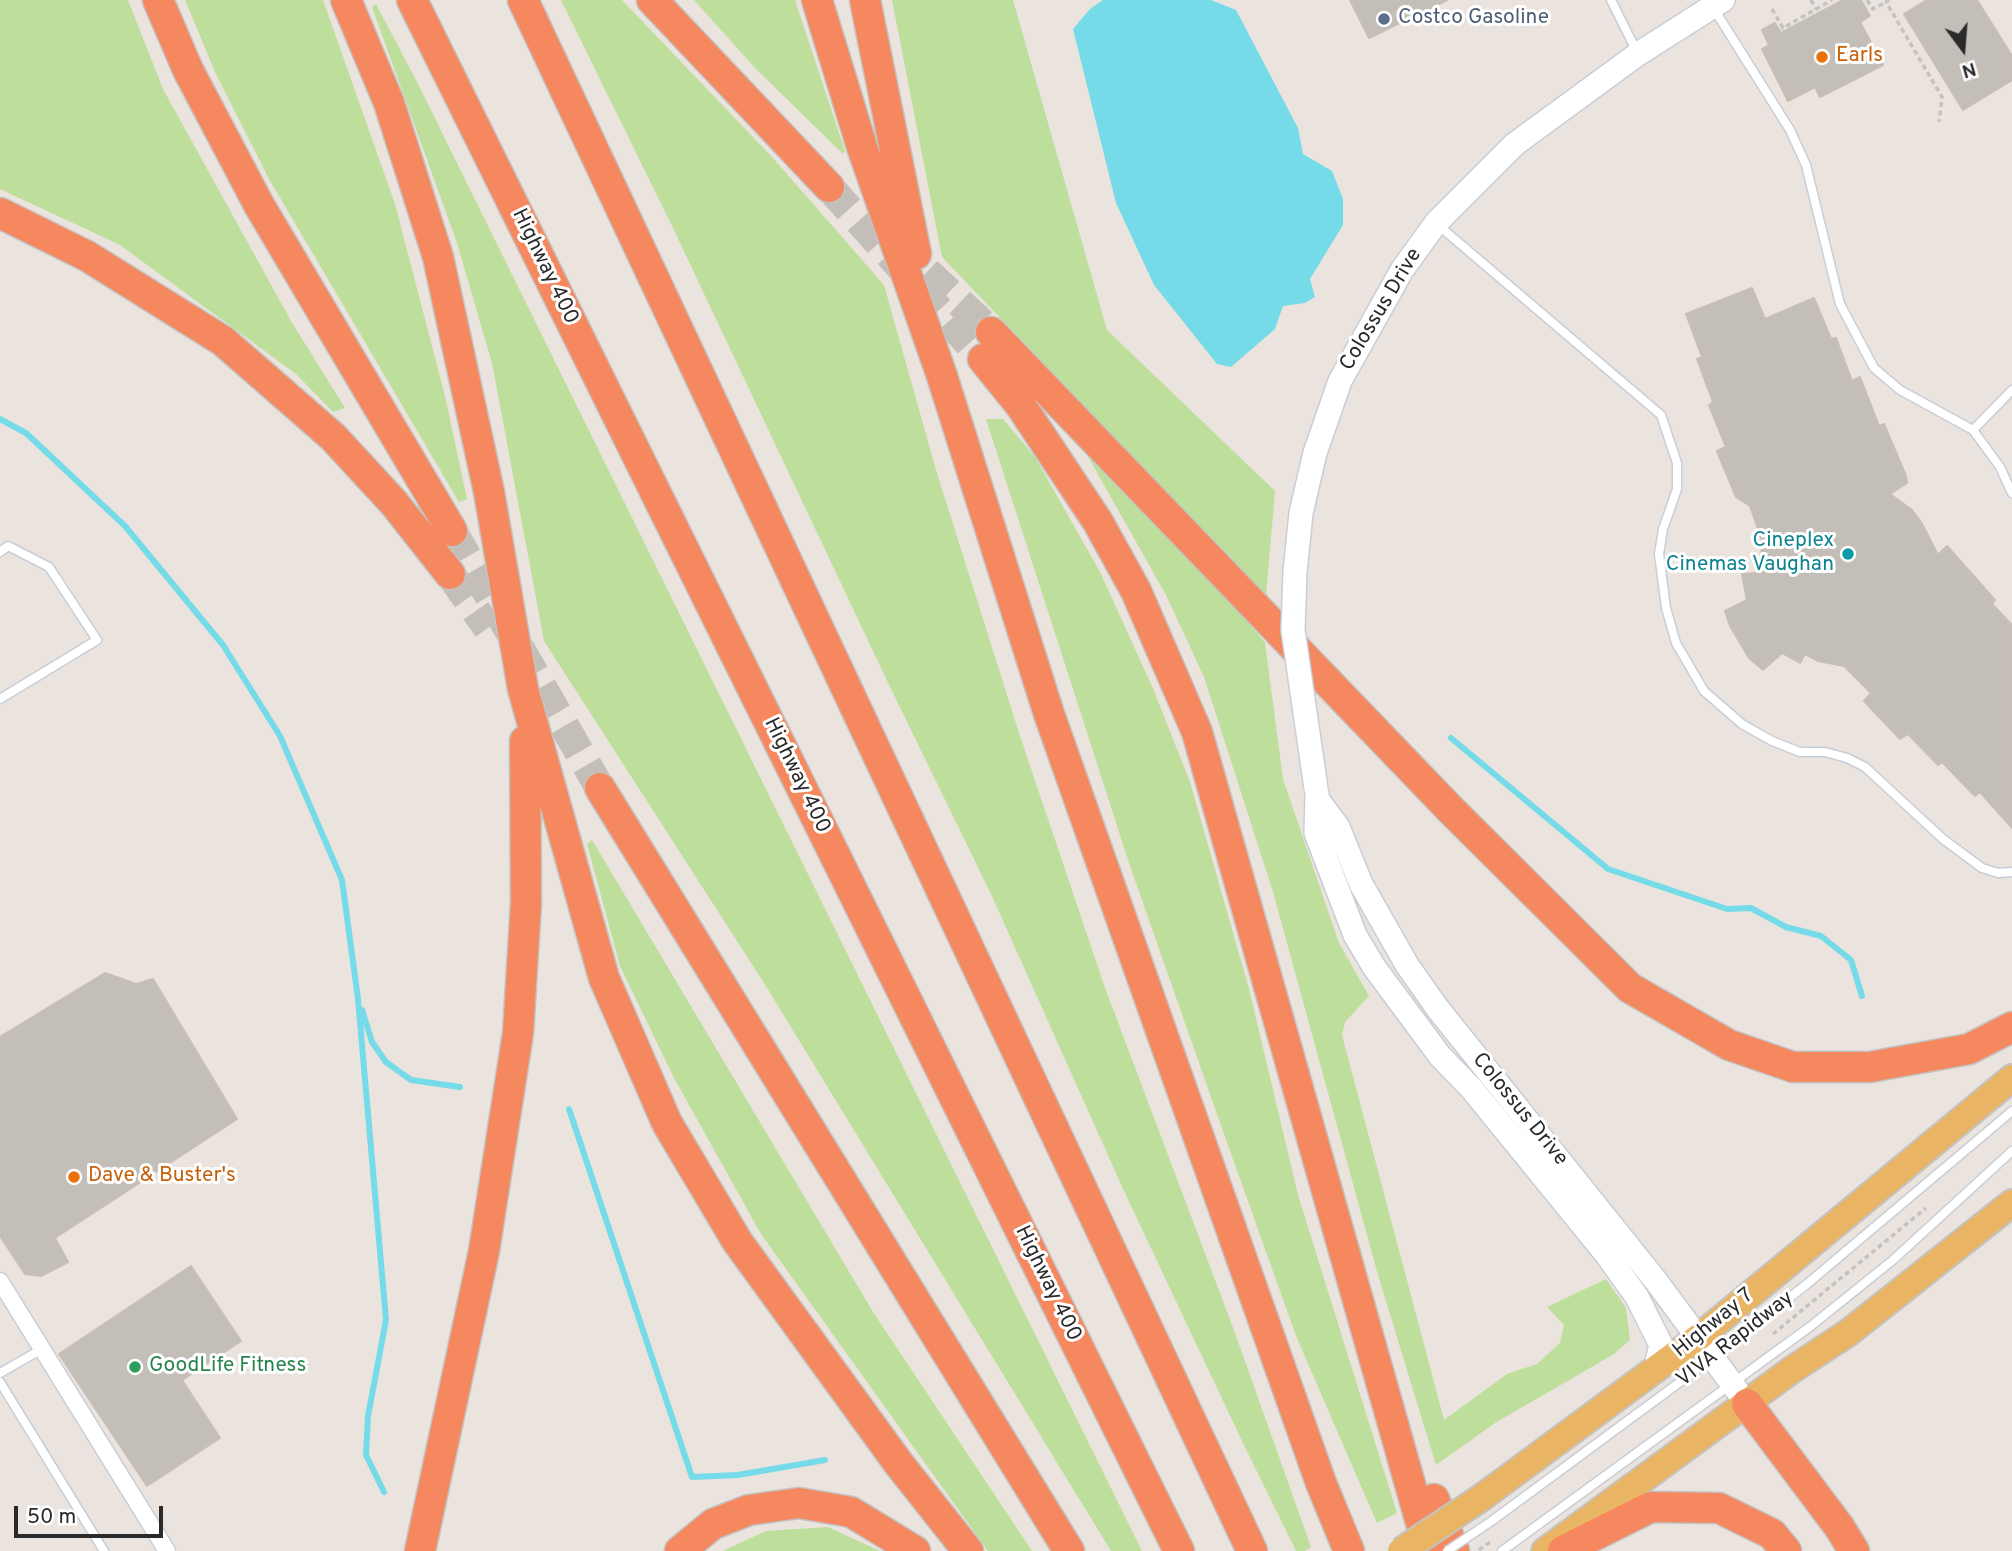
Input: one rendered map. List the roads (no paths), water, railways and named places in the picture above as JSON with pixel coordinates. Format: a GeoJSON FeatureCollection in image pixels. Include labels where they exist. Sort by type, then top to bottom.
{"type":"FeatureCollection","features":[{"type":"Feature","properties":{"kind":"highway"},"geometry":{"type":"LineString","coordinates":[[158,0],[188,70],[259,205],[452,531]]}},
{"type":"Feature","properties":{"kind":"highway"},"geometry":{"type":"LineString","coordinates":[[346,0],[389,103],[438,257],[489,492],[523,689],[604,978],[667,1123],[737,1241],[899,1464],[968,1551]]}},
{"type":"Feature","properties":{"kind":"highway","name":"Highway 400"},"geometry":{"type":"LineString","coordinates":[[412,0],[1179,1551]]}},
{"type":"Feature","properties":{"kind":"highway"},"geometry":{"type":"LineString","coordinates":[[523,0],[1252,1551]]}},
{"type":"Feature","properties":{"kind":"highway"},"geometry":{"type":"LineString","coordinates":[[652,0],[829,187]]}},
{"type":"Feature","properties":{"kind":"highway"},"geometry":{"type":"LineString","coordinates":[[817,0],[862,147],[942,376],[1049,715],[1317,1470],[1349,1551]]}},
{"type":"Feature","properties":{"kind":"highway"},"geometry":{"type":"LineString","coordinates":[[865,0],[942,376]]}},
{"type":"Feature","properties":{"kind":"highway"},"geometry":{"type":"LineString","coordinates":[[0,213],[87,256],[223,341],[333,437],[394,503],[450,574]]}},
{"type":"Feature","properties":{"kind":"highway"},"geometry":{"type":"LineString","coordinates":[[1429,1551],[1219,802],[1192,720],[1136,591],[1098,522],[1021,406],[987,345],[1630,988],[1729,1045],[1793,1067],[1870,1067],[1969,1049],[2012,1027]]}},
{"type":"Feature","properties":{"kind":"highway"},"geometry":{"type":"LineString","coordinates":[[420,1551],[484,1251],[518,1033],[527,870],[523,689]]}},
{"type":"Feature","properties":{"kind":"highway"},"geometry":{"type":"LineString","coordinates":[[600,788],[1069,1551]]}},
{"type":"Feature","properties":{"kind":"highway"},"geometry":{"type":"LineString","coordinates":[[1740,1394],[1840,1528],[1854,1551]]}},
{"type":"Feature","properties":{"kind":"highway"},"geometry":{"type":"LineString","coordinates":[[1396,1437],[1422,1469],[1454,1551]]}},
{"type":"Feature","properties":{"kind":"highway"},"geometry":{"type":"LineString","coordinates":[[680,1551],[713,1524],[749,1510],[799,1503],[851,1511],[915,1551]]}},
{"type":"Feature","properties":{"kind":"highway"},"geometry":{"type":"LineString","coordinates":[[1563,1551],[1651,1507],[1718,1508],[1772,1534],[1786,1551]]}},
{"type":"Feature","properties":{"kind":"main road","name":"Highway 7"},"geometry":{"type":"LineString","coordinates":[[1401,1551],[1487,1509],[1655,1369],[1707,1347],[2012,1078]]}},
{"type":"Feature","properties":{"kind":"main road"},"geometry":{"type":"LineString","coordinates":[[1545,1551],[1740,1394],[1848,1333],[2012,1203]]}},
{"type":"Feature","properties":{"kind":"street","name":"Colossus Drive"},"geometry":{"type":"LineString","coordinates":[[1655,1369],[1661,1345],[1615,1248],[1407,965],[1361,884],[1338,827],[1317,794],[1293,630],[1295,572],[1301,513],[1315,453],[1340,381],[1402,270],[1436,223],[1515,144],[1639,54],[1718,3]]}},
{"type":"Feature","properties":{"kind":"street","name":"Colossus Drive"},"geometry":{"type":"LineString","coordinates":[[1615,1248],[1656,1281],[1740,1394]]}},
{"type":"Feature","properties":{"kind":"street"},"geometry":{"type":"LineString","coordinates":[[0,1281],[167,1551]]}},
{"type":"Feature","properties":{"kind":"lane"},"geometry":{"type":"LineString","coordinates":[[1611,0],[1639,54]]}},
{"type":"Feature","properties":{"kind":"lane"},"geometry":{"type":"LineString","coordinates":[[1718,3],[1807,165],[1840,304],[1874,368],[1900,390],[1973,430],[2000,467],[2012,493]]}},
{"type":"Feature","properties":{"kind":"lane"},"geometry":{"type":"LineString","coordinates":[[1436,223],[1661,415],[1677,463],[1677,489],[1663,529],[1658,554],[1666,608],[1676,643],[1704,691],[1742,724],[1772,741],[1800,752],[1836,755],[1865,767],[1943,839],[1982,868],[1998,873],[2012,872]]}},
{"type":"Feature","properties":{"kind":"lane"},"geometry":{"type":"LineString","coordinates":[[1973,430],[2012,390]]}},
{"type":"Feature","properties":{"kind":"lane"},"geometry":{"type":"LineString","coordinates":[[0,552],[8,546],[49,567],[97,640],[0,699]]}},
{"type":"Feature","properties":{"kind":"lane","name":"VIVA Rapidway"},"geometry":{"type":"LineString","coordinates":[[1447,1551],[1487,1509],[1707,1347],[1807,1284],[2012,1111]]}},
{"type":"Feature","properties":{"kind":"lane","name":"VIVA Rapidway"},"geometry":{"type":"LineString","coordinates":[[1505,1549],[1740,1394],[2012,1152]]}},
{"type":"Feature","properties":{"kind":"lane"},"geometry":{"type":"LineString","coordinates":[[0,1373],[42,1349]]}},
{"type":"Feature","properties":{"kind":"lane"},"geometry":{"type":"LineString","coordinates":[[0,1382],[104,1551]]}},
{"type":"Feature","properties":{"kind":"water"},"geometry":{"type":"Polygon","coordinates":[[[1103,0],[1211,0],[1236,10],[1298,128],[1303,154],[1332,171],[1343,199],[1343,225],[1310,279],[1315,297],[1305,303],[1283,306],[1275,329],[1231,367],[1217,364],[1154,285],[1116,203],[1073,29],[1090,9],[1103,0]]]}},
{"type":"Feature","properties":{"kind":"waterway"},"geometry":{"type":"LineString","coordinates":[[0,419],[26,433],[125,526],[223,645],[280,736],[342,880],[358,999],[386,1320],[368,1416],[366,1455],[384,1492]]}},
{"type":"Feature","properties":{"kind":"waterway"},"geometry":{"type":"LineString","coordinates":[[1451,738],[1608,869],[1727,909],[1751,908],[1786,927],[1821,936],[1851,960],[1862,996]]}},
{"type":"Feature","properties":{"kind":"waterway"},"geometry":{"type":"LineString","coordinates":[[362,1010],[372,1042],[386,1062],[411,1080],[460,1087]]}},
{"type":"Feature","properties":{"kind":"waterway"},"geometry":{"type":"LineString","coordinates":[[569,1109],[692,1477],[738,1475],[825,1460]]}},
{"type":"Feature","properties":{"kind":"tunnel"},"geometry":{"type":"LineString","coordinates":[[829,187],[983,359]]}},
{"type":"Feature","properties":{"kind":"tunnel"},"geometry":{"type":"LineString","coordinates":[[927,272],[991,332]]}},
{"type":"Feature","properties":{"kind":"tunnel"},"geometry":{"type":"LineString","coordinates":[[452,531],[600,788]]}},
{"type":"Feature","properties":{"kind":"tunnel"},"geometry":{"type":"LineString","coordinates":[[450,574],[488,628]]}},
{"type":"Feature","properties":{"kind":"place","name":"Costco Gasoline"},"geometry":{"type":"Point","coordinates":[1384,19]}},
{"type":"Feature","properties":{"kind":"place","name":"Earls"},"geometry":{"type":"Point","coordinates":[1822,57]}},
{"type":"Feature","properties":{"kind":"place","name":"Cineplex Cinemas Vaughan"},"geometry":{"type":"Point","coordinates":[1848,554]}},
{"type":"Feature","properties":{"kind":"place","name":"Dave & Buster's"},"geometry":{"type":"Point","coordinates":[74,1177]}},
{"type":"Feature","properties":{"kind":"place","name":"GoodLife Fitness"},"geometry":{"type":"Point","coordinates":[135,1367]}}]}
